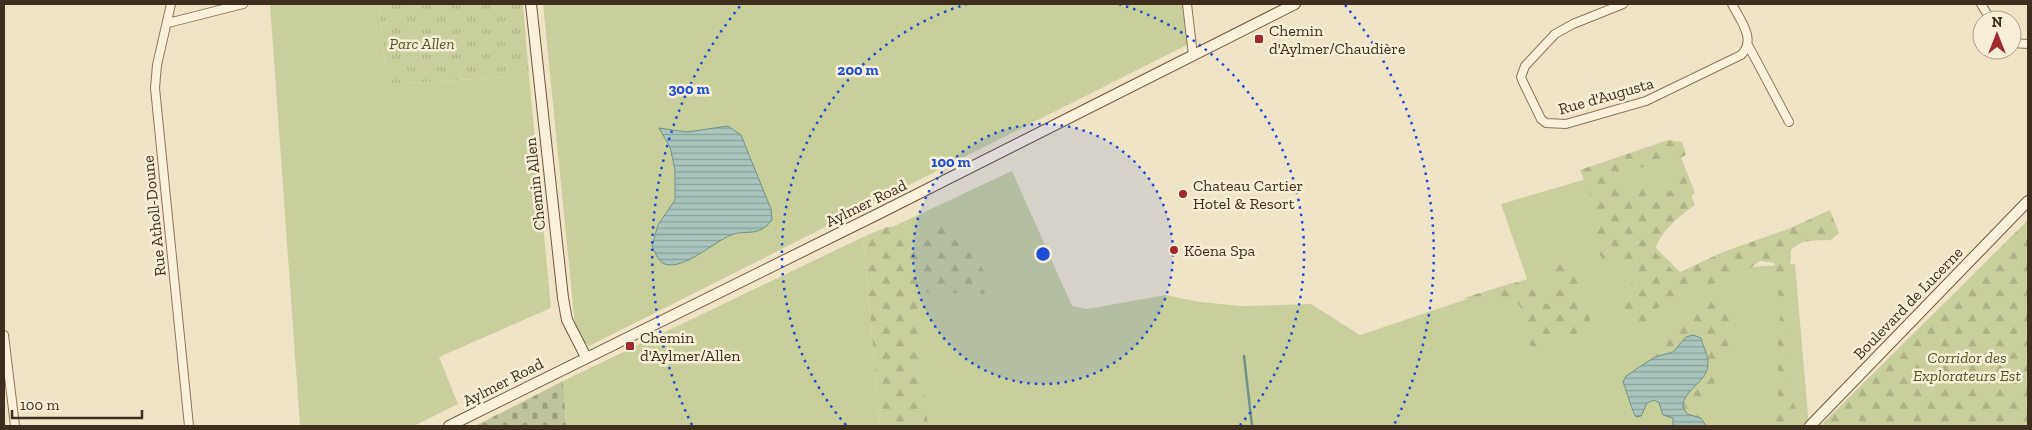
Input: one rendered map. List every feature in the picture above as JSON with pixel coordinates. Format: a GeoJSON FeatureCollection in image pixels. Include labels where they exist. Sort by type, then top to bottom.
{"type":"FeatureCollection","features":[{"type":"Feature","properties":{"kind":"main road","name":"Chemin Allen"},"geometry":{"type":"LineString","coordinates":[[531,4],[563,298],[567,320],[586,357]]}},
{"type":"Feature","properties":{"kind":"main road","name":"Aylmer Road"},"geometry":{"type":"LineString","coordinates":[[448,426],[878,214],[1295,4]]}},
{"type":"Feature","properties":{"kind":"main road","name":"Boulevard de Lucerne"},"geometry":{"type":"LineString","coordinates":[[1810,426],[2028,201]]}},
{"type":"Feature","properties":{"kind":"street","name":"Rue Atholl-Doune"},"geometry":{"type":"LineString","coordinates":[[171,4],[157,65],[155,88],[189,426]]}},
{"type":"Feature","properties":{"kind":"street"},"geometry":{"type":"LineString","coordinates":[[168,23],[242,4]]}},
{"type":"Feature","properties":{"kind":"street"},"geometry":{"type":"LineString","coordinates":[[1187,4],[1193,56]]}},
{"type":"Feature","properties":{"kind":"street","name":"Rue d'Augusta"},"geometry":{"type":"LineString","coordinates":[[1623,4],[1560,31],[1525,66],[1523,82],[1542,119],[1546,123],[1557,126],[1656,97],[1741,55],[1748,45]]}},
{"type":"Feature","properties":{"kind":"street"},"geometry":{"type":"LineString","coordinates":[[1732,4],[1747,35],[1748,45],[1789,122]]}},
{"type":"Feature","properties":{"kind":"street"},"geometry":{"type":"LineString","coordinates":[[4,335],[15,426]]}},
{"type":"Feature","properties":{"kind":"green space"},"geometry":{"type":"Polygon","coordinates":[[[270,4],[379,4],[387,84],[529,76],[551,308],[439,357],[458,404],[414,426],[300,426],[270,4]]]}},
{"type":"Feature","properties":{"kind":"green space","name":"Parc Allen"},"geometry":{"type":"Polygon","coordinates":[[[379,4],[523,4],[529,76],[387,84],[379,4]]]}},
{"type":"Feature","properties":{"kind":"green space"},"geometry":{"type":"Polygon","coordinates":[[[543,4],[1189,4],[1193,42],[589,346],[576,335],[543,4]]]}},
{"type":"Feature","properties":{"kind":"green space"},"geometry":{"type":"Polygon","coordinates":[[[1668,140],[1682,142],[1686,155],[1677,160],[1659,160],[1623,175],[1619,179],[1623,190],[1633,194],[1651,183],[1670,191],[1676,185],[1675,177],[1684,176],[1695,205],[1671,225],[1661,237],[1654,251],[1676,274],[1723,252],[1788,229],[1830,210],[1839,233],[1831,240],[1805,242],[1791,250],[1790,273],[1786,284],[1791,337],[1790,384],[1792,401],[1803,420],[1797,426],[1770,426],[1778,397],[1778,334],[1781,313],[1779,295],[1775,289],[1777,271],[1774,263],[1760,261],[1736,279],[1689,288],[1657,308],[1643,334],[1633,332],[1626,319],[1608,308],[1634,280],[1631,269],[1618,262],[1603,260],[1595,246],[1597,235],[1596,216],[1580,170],[1668,140]]]}},
{"type":"Feature","properties":{"kind":"green space"},"geometry":{"type":"Polygon","coordinates":[[[1679,152],[1695,193],[1646,238],[1680,272],[1795,264],[1809,426],[910,426],[888,229],[1012,171],[1072,306],[1087,309],[1166,295],[1200,302],[1242,306],[1311,304],[1360,335],[1527,279],[1501,204],[1679,152]]]}},
{"type":"Feature","properties":{"kind":"green space","name":"Corridor des Explorateurs Est"},"geometry":{"type":"Polygon","coordinates":[[[2028,220],[2028,426],[1820,426],[2028,220]]]}},
{"type":"Feature","properties":{"kind":"green space"},"geometry":{"type":"Polygon","coordinates":[[[939,223],[959,238],[973,253],[984,271],[992,294],[921,292],[918,327],[928,426],[880,426],[863,237],[887,227],[908,226],[909,248],[939,223]]]}},
{"type":"Feature","properties":{"kind":"green space"},"geometry":{"type":"Polygon","coordinates":[[[863,237],[880,426],[566,426],[563,381],[863,237]]]}},
{"type":"Feature","properties":{"kind":"green space"},"geometry":{"type":"Polygon","coordinates":[[[1558,255],[1574,264],[1590,318],[1590,326],[1573,336],[1542,343],[1531,349],[1526,334],[1522,309],[1516,302],[1506,298],[1497,298],[1489,302],[1463,298],[1516,282],[1533,290],[1540,301],[1549,305],[1553,281],[1547,265],[1558,255]]]}},
{"type":"Feature","properties":{"kind":"green space"},"geometry":{"type":"Polygon","coordinates":[[[1720,296],[1728,298],[1733,306],[1726,357],[1720,367],[1701,418],[1692,417],[1683,407],[1683,401],[1690,390],[1687,337],[1673,352],[1655,357],[1669,335],[1711,299],[1720,296]]]}},
{"type":"Feature","properties":{"kind":"green space"},"geometry":{"type":"Polygon","coordinates":[[[563,381],[566,426],[475,426],[563,381]]]}},
{"type":"Feature","properties":{"kind":"water"},"geometry":{"type":"Polygon","coordinates":[[[728,126],[741,135],[771,209],[772,220],[767,226],[757,231],[731,235],[684,262],[669,265],[662,263],[652,246],[658,225],[675,200],[675,170],[670,147],[659,128],[687,132],[728,126]]]}},
{"type":"Feature","properties":{"kind":"water"},"geometry":{"type":"Polygon","coordinates":[[[1693,335],[1701,338],[1708,359],[1707,369],[1705,375],[1687,395],[1683,407],[1687,414],[1701,418],[1706,426],[1673,426],[1673,418],[1663,415],[1659,403],[1654,400],[1647,403],[1641,416],[1636,417],[1623,382],[1626,376],[1655,357],[1673,352],[1686,337],[1693,335]]]}},
{"type":"Feature","properties":{"kind":"waterway"},"geometry":{"type":"LineString","coordinates":[[1244,356],[1252,426]]}},
{"type":"Feature","properties":{"kind":"place","name":"Chemin d'Aylmer/Chaudière"},"geometry":{"type":"Point","coordinates":[1259,39]}},
{"type":"Feature","properties":{"kind":"place","name":"Chateau Cartier Hotel & Resort"},"geometry":{"type":"Point","coordinates":[1183,194]}},
{"type":"Feature","properties":{"kind":"place","name":"Kōena Spa"},"geometry":{"type":"Point","coordinates":[1174,250]}},
{"type":"Feature","properties":{"kind":"place","name":"Chemin d'Aylmer/Allen"},"geometry":{"type":"Point","coordinates":[630,346]}}]}
